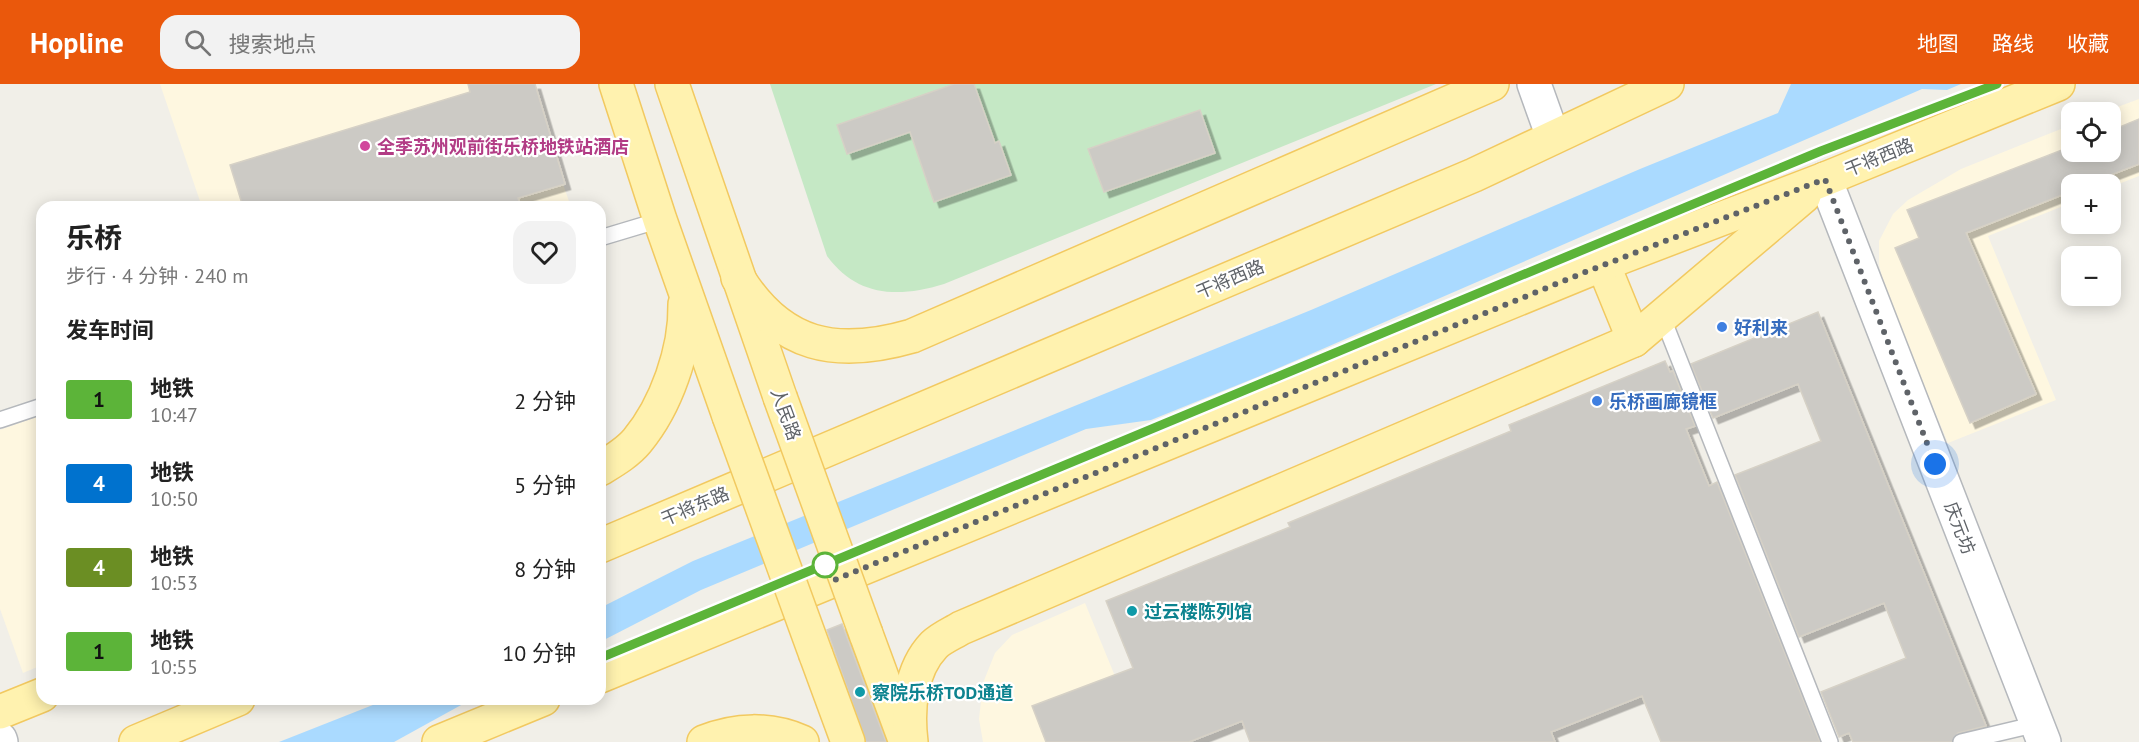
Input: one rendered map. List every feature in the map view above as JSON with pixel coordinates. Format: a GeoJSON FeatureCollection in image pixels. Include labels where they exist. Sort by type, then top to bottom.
{"type":"FeatureCollection","features":[{"type":"Feature","properties":{"kind":"main road"},"geometry":{"type":"LineString","coordinates":[[616,84],[660,220],[729,416],[848,742]]}},
{"type":"Feature","properties":{"kind":"main road","name":"人民路"},"geometry":{"type":"LineString","coordinates":[[672,84],[780,397],[905,742]]}},
{"type":"Feature","properties":{"kind":"main road"},"geometry":{"type":"LineString","coordinates":[[738,278],[754,304],[787,330],[802,337],[831,346],[884,344],[912,336],[1492,84]]}},
{"type":"Feature","properties":{"kind":"main road","name":"干将西路"},"geometry":{"type":"LineString","coordinates":[[790,466],[1474,175],[1667,84]]}},
{"type":"Feature","properties":{"kind":"main road","name":"干将西路"},"geometry":{"type":"LineString","coordinates":[[606,674],[1603,264],[1825,179],[2058,84]]}},
{"type":"Feature","properties":{"kind":"main road"},"geometry":{"type":"LineString","coordinates":[[911,742],[909,710],[920,664],[935,643],[962,628],[1634,340],[1825,179]]}},
{"type":"Feature","properties":{"kind":"main road"},"geometry":{"type":"LineString","coordinates":[[1603,264],[1634,340]]}},
{"type":"Feature","properties":{"kind":"main road"},"geometry":{"type":"LineString","coordinates":[[606,464],[636,442],[672,378],[683,332],[684,287]]}},
{"type":"Feature","properties":{"kind":"main road","name":"干将东路"},"geometry":{"type":"LineString","coordinates":[[606,543],[790,466]]}},
{"type":"Feature","properties":{"kind":"main road"},"geometry":{"type":"LineString","coordinates":[[0,712],[36,697]]}},
{"type":"Feature","properties":{"kind":"main road"},"geometry":{"type":"LineString","coordinates":[[136,742],[224,705]]}},
{"type":"Feature","properties":{"kind":"main road"},"geometry":{"type":"LineString","coordinates":[[439,742],[528,705]]}},
{"type":"Feature","properties":{"kind":"main road"},"geometry":{"type":"LineString","coordinates":[[704,742],[727,734],[754,732],[772,733],[802,742]]}},
{"type":"Feature","properties":{"kind":"street"},"geometry":{"type":"LineString","coordinates":[[1534,84],[1552,137]]}},
{"type":"Feature","properties":{"kind":"street","name":"庆元坊"},"geometry":{"type":"LineString","coordinates":[[1825,179],[2040,733]]}},
{"type":"Feature","properties":{"kind":"lane"},"geometry":{"type":"LineString","coordinates":[[606,236],[660,220]]}},
{"type":"Feature","properties":{"kind":"lane"},"geometry":{"type":"LineString","coordinates":[[1662,316],[1830,742]]}},
{"type":"Feature","properties":{"kind":"lane"},"geometry":{"type":"LineString","coordinates":[[0,420],[36,408]]}},
{"type":"Feature","properties":{"kind":"lane"},"geometry":{"type":"LineString","coordinates":[[1961,742],[2040,733]]}},
{"type":"Feature","properties":{"kind":"shaded area","name":"全季苏州观前街乐桥地铁站酒店"},"geometry":{"type":"Polygon","coordinates":[[[160,84],[528,84],[569,201],[200,201],[160,84]]]}},
{"type":"Feature","properties":{"kind":"shaded area"},"geometry":{"type":"Polygon","coordinates":[[[2139,99],[2139,176],[2121,183],[2121,174],[2061,174],[2061,207],[1988,236],[2056,400],[1948,443],[1886,295],[1879,264],[1879,241],[1893,214],[1908,200],[1961,169],[2061,129],[2061,162],[2121,162],[2121,106],[2139,99]]]}},
{"type":"Feature","properties":{"kind":"shaded area"},"geometry":{"type":"Polygon","coordinates":[[[36,417],[36,668],[23,673],[0,609],[0,430],[36,417]]]}},
{"type":"Feature","properties":{"kind":"shaded area"},"geometry":{"type":"Polygon","coordinates":[[[1085,603],[1142,742],[983,742],[979,719],[983,683],[995,653],[1012,635],[1085,603]]]}},
{"type":"Feature","properties":{"kind":"green space"},"geometry":{"type":"Polygon","coordinates":[[[770,84],[1436,84],[944,284],[895,292],[865,287],[851,280],[827,256],[770,84]]]}},
{"type":"Feature","properties":{"kind":"water"},"geometry":{"type":"Polygon","coordinates":[[[1791,84],[1961,84],[1947,90],[1922,89],[1260,376],[1151,420],[1086,429],[701,590],[606,639],[606,605],[693,561],[1311,310],[1640,169],[1778,113],[1791,84]]]}},
{"type":"Feature","properties":{"kind":"water"},"geometry":{"type":"Polygon","coordinates":[[[373,705],[461,705],[394,742],[279,742],[373,705]]]}},
{"type":"Feature","properties":{"kind":"building"},"geometry":{"type":"Polygon","coordinates":[[[468,84],[535,84],[565,184],[518,198],[519,201],[241,201],[230,165],[470,92],[468,84]]]}},
{"type":"Feature","properties":{"kind":"building"},"geometry":{"type":"Polygon","coordinates":[[[954,84],[974,84],[995,143],[999,141],[1011,175],[934,202],[910,132],[847,154],[837,125],[954,84]]]}},
{"type":"Feature","properties":{"kind":"building"},"geometry":{"type":"Polygon","coordinates":[[[1200,110],[1215,153],[1104,192],[1088,149],[1200,110]]]}},
{"type":"Feature","properties":{"kind":"building"},"geometry":{"type":"Polygon","coordinates":[[[2139,119],[2139,164],[2113,174],[2061,174],[2061,195],[1966,233],[2036,394],[1970,423],[1895,248],[1919,238],[1907,210],[2061,150],[2061,162],[2121,162],[2121,126],[2139,119]]]}},
{"type":"Feature","properties":{"kind":"building"},"geometry":{"type":"Polygon","coordinates":[[[1818,312],[1986,726],[1958,733],[1952,742],[1853,742],[1849,733],[1839,737],[1821,692],[1906,658],[1884,603],[1799,637],[1735,475],[1821,441],[1798,384],[1713,418],[1691,364],[1818,312]]]}},
{"type":"Feature","properties":{"kind":"building"},"geometry":{"type":"Polygon","coordinates":[[[1665,361],[1670,372],[1673,371],[1695,426],[1686,429],[1709,486],[1717,482],[1820,742],[1661,742],[1642,696],[1551,732],[1555,742],[1250,742],[1242,721],[1189,742],[1046,742],[1032,706],[1133,668],[1106,601],[1290,527],[1288,523],[1511,431],[1509,425],[1665,361]]]}},
{"type":"Feature","properties":{"kind":"building"},"geometry":{"type":"Polygon","coordinates":[[[842,624],[886,742],[866,742],[827,630],[842,624]]]}},
{"type":"Feature","properties":{"kind":"metro line","name":"1"},"geometry":{"type":"LineString","coordinates":[[606,656],[1821,151],[1997,84]]}},
{"type":"Feature","properties":{"kind":"place","name":"全季苏州观前街乐桥地铁站酒店"},"geometry":{"type":"Point","coordinates":[365,146]}},
{"type":"Feature","properties":{"kind":"place","name":"好利来"},"geometry":{"type":"Point","coordinates":[1722,327]}},
{"type":"Feature","properties":{"kind":"place","name":"乐桥画廊镜框"},"geometry":{"type":"Point","coordinates":[1597,401]}},
{"type":"Feature","properties":{"kind":"place","name":"过云楼陈列馆"},"geometry":{"type":"Point","coordinates":[1132,611]}},
{"type":"Feature","properties":{"kind":"place","name":"察院乐桥TOD通道"},"geometry":{"type":"Point","coordinates":[860,692]}},
{"type":"Feature","properties":{"kind":"route"},"geometry":{"type":"LineString","coordinates":[[825,565],[832,581],[1583,273],[1825,179],[1935,464]]}}]}
